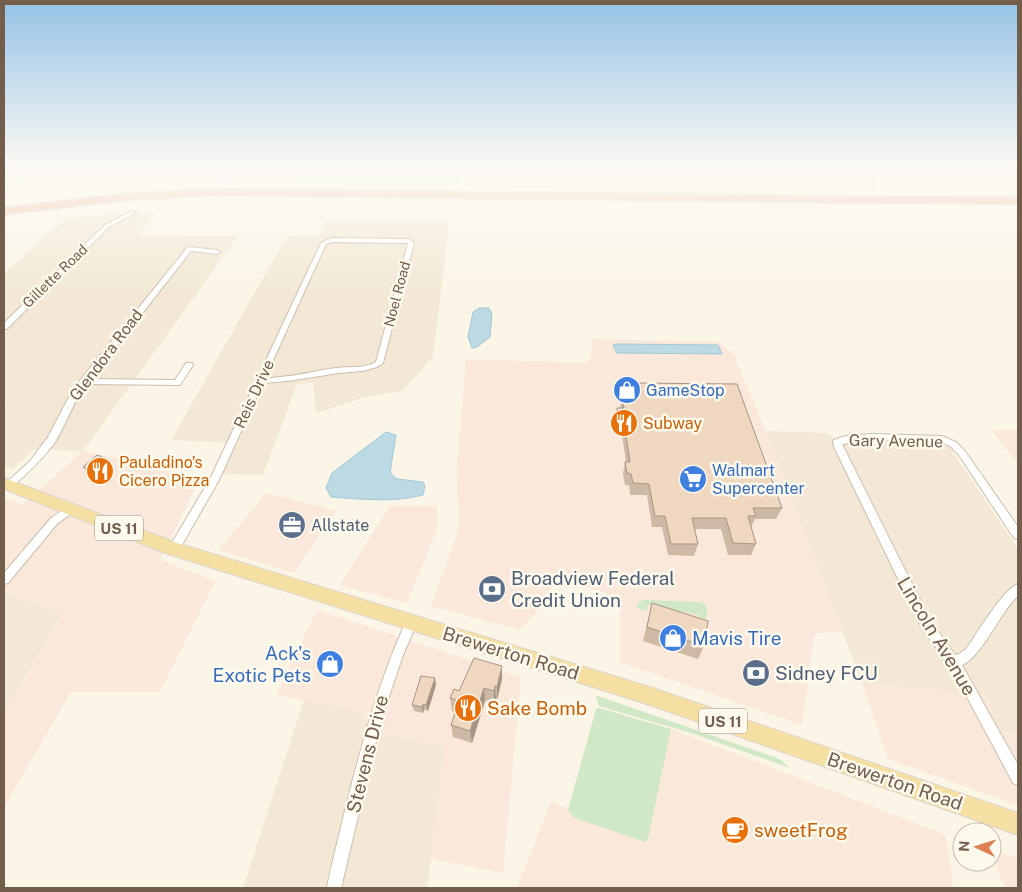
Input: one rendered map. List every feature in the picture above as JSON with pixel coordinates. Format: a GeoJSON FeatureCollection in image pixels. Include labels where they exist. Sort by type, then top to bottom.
{"type":"FeatureCollection","features":[{"type":"Feature","properties":{"kind":"highway"},"geometry":{"type":"LineString","coordinates":[[4,217],[60,211]]}},
{"type":"Feature","properties":{"kind":"main road","name":"Brewerton Road"},"geometry":{"type":"LineString","coordinates":[[7,484],[174,549],[652,697],[1018,824]]}},
{"type":"Feature","properties":{"kind":"street","name":"Gillette Road"},"geometry":{"type":"LineString","coordinates":[[4,327],[107,226],[133,212]]}},
{"type":"Feature","properties":{"kind":"street"},"geometry":{"type":"LineString","coordinates":[[331,240],[398,240]]}},
{"type":"Feature","properties":{"kind":"street","name":"Reis Drive"},"geometry":{"type":"LineString","coordinates":[[174,549],[214,480],[322,245],[331,240]]}},
{"type":"Feature","properties":{"kind":"street","name":"Noel Road"},"geometry":{"type":"LineString","coordinates":[[260,381],[369,367],[379,362],[411,244],[409,241],[398,240]]}},
{"type":"Feature","properties":{"kind":"street"},"geometry":{"type":"LineString","coordinates":[[189,249],[217,252]]}},
{"type":"Feature","properties":{"kind":"street","name":"Glendora Road"},"geometry":{"type":"LineString","coordinates":[[7,484],[34,462],[52,439],[67,407],[84,381],[189,249]]}},
{"type":"Feature","properties":{"kind":"street"},"geometry":{"type":"LineString","coordinates":[[84,381],[177,383],[189,365]]}},
{"type":"Feature","properties":{"kind":"street","name":"Gary Avenue"},"geometry":{"type":"LineString","coordinates":[[841,440],[942,439],[951,442]]}},
{"type":"Feature","properties":{"kind":"street","name":"Lincoln Avenue"},"geometry":{"type":"LineString","coordinates":[[841,440],[838,442],[838,447],[912,599],[926,624],[953,661],[1018,778]]}},
{"type":"Feature","properties":{"kind":"street"},"geometry":{"type":"LineString","coordinates":[[951,442],[962,453],[1018,535]]}},
{"type":"Feature","properties":{"kind":"street"},"geometry":{"type":"LineString","coordinates":[[4,580],[54,521],[70,509]]}},
{"type":"Feature","properties":{"kind":"street"},"geometry":{"type":"LineString","coordinates":[[953,661],[962,659],[970,653],[1006,600],[1018,589]]}},
{"type":"Feature","properties":{"kind":"street","name":"Stevens Drive"},"geometry":{"type":"LineString","coordinates":[[334,888],[375,716],[387,678],[411,623]]}},
{"type":"Feature","properties":{"kind":"shaded area"},"geometry":{"type":"Polygon","coordinates":[[[155,213],[138,235],[238,236],[83,451],[34,449],[13,469],[4,465],[4,409],[7,405],[4,405],[4,273],[66,218],[155,213]]]}},
{"type":"Feature","properties":{"kind":"shaded area"},"geometry":{"type":"Polygon","coordinates":[[[326,221],[449,221],[433,357],[402,391],[365,397],[316,413],[313,383],[297,384],[263,475],[220,474],[235,443],[171,440],[287,236],[318,237],[326,221]]]}},
{"type":"Feature","properties":{"kind":"shaded area"},"geometry":{"type":"Polygon","coordinates":[[[592,339],[719,342],[734,355],[766,431],[842,631],[814,634],[802,725],[620,662],[620,598],[557,577],[542,607],[520,630],[431,606],[459,529],[457,468],[466,359],[588,363],[592,350],[592,339]]]}},
{"type":"Feature","properties":{"kind":"shaded area"},"geometry":{"type":"Polygon","coordinates":[[[992,430],[1018,430],[1018,465],[992,430]]]}},
{"type":"Feature","properties":{"kind":"shaded area"},"geometry":{"type":"Polygon","coordinates":[[[766,431],[826,433],[842,443],[948,445],[1018,549],[1018,734],[1001,733],[986,695],[862,683],[766,431]]]}},
{"type":"Feature","properties":{"kind":"shaded area"},"geometry":{"type":"Polygon","coordinates":[[[83,451],[201,477],[160,560],[215,581],[160,692],[71,692],[4,807],[4,713],[62,613],[4,593],[4,498],[22,505],[83,451]]]}},
{"type":"Feature","properties":{"kind":"shaded area"},"geometry":{"type":"Polygon","coordinates":[[[266,493],[336,511],[294,573],[219,550],[266,493]]]}},
{"type":"Feature","properties":{"kind":"shaded area"},"geometry":{"type":"Polygon","coordinates":[[[390,506],[437,506],[437,529],[407,603],[340,585],[390,506]]]}},
{"type":"Feature","properties":{"kind":"shaded area"},"geometry":{"type":"Polygon","coordinates":[[[4,593],[62,613],[4,713],[4,593]]]}},
{"type":"Feature","properties":{"kind":"shaded area"},"geometry":{"type":"Polygon","coordinates":[[[317,610],[521,677],[503,873],[431,859],[444,746],[373,732],[360,711],[276,695],[317,610]]]}},
{"type":"Feature","properties":{"kind":"shaded area"},"geometry":{"type":"Polygon","coordinates":[[[862,683],[986,695],[1001,733],[1018,734],[1018,805],[888,759],[862,683]]]}},
{"type":"Feature","properties":{"kind":"shaded area"},"geometry":{"type":"Polygon","coordinates":[[[304,700],[360,711],[373,732],[445,746],[427,888],[243,888],[304,700]]]}},
{"type":"Feature","properties":{"kind":"shaded area"},"geometry":{"type":"Polygon","coordinates":[[[666,727],[946,835],[953,888],[517,888],[551,802],[646,836],[666,727]]]}},
{"type":"Feature","properties":{"kind":"shaded area"},"geometry":{"type":"Polygon","coordinates":[[[1002,853],[1018,858],[1018,888],[1005,888],[998,872],[1002,872],[1002,853]]]}},
{"type":"Feature","properties":{"kind":"green space"},"geometry":{"type":"Polygon","coordinates":[[[643,600],[701,602],[706,605],[707,615],[704,621],[699,622],[699,615],[648,605],[647,611],[638,608],[637,604],[643,600]]]}},
{"type":"Feature","properties":{"kind":"green space"},"geometry":{"type":"Polygon","coordinates":[[[598,696],[774,757],[790,768],[694,734],[599,706],[596,697],[598,696]]]}},
{"type":"Feature","properties":{"kind":"green space"},"geometry":{"type":"Polygon","coordinates":[[[599,708],[671,729],[648,839],[645,842],[575,818],[568,810],[596,709],[599,708]]]}},
{"type":"Feature","properties":{"kind":"water"},"geometry":{"type":"Polygon","coordinates":[[[479,308],[489,308],[492,314],[490,337],[477,347],[472,348],[468,337],[473,312],[479,308]]]}},
{"type":"Feature","properties":{"kind":"water"},"geometry":{"type":"Polygon","coordinates":[[[613,345],[718,345],[722,354],[617,353],[613,345]]]}},
{"type":"Feature","properties":{"kind":"water"},"geometry":{"type":"Polygon","coordinates":[[[386,432],[396,435],[390,473],[397,479],[423,482],[425,486],[423,495],[389,500],[331,497],[326,488],[332,473],[386,432]]]}},
{"type":"Feature","properties":{"kind":"building","name":"Walmart Supercenter"},"geometry":{"type":"Polygon","coordinates":[[[633,383],[737,384],[782,508],[753,508],[756,516],[748,516],[756,544],[733,543],[726,518],[692,518],[698,544],[671,544],[665,516],[655,516],[649,484],[633,483],[631,474],[627,473],[625,462],[630,462],[623,416],[618,416],[617,408],[624,408],[622,396],[635,397],[633,383]]]}},
{"type":"Feature","properties":{"kind":"building"},"geometry":{"type":"Polygon","coordinates":[[[97,455],[107,459],[93,471],[83,467],[97,455]]]}},
{"type":"Feature","properties":{"kind":"building"},"geometry":{"type":"Polygon","coordinates":[[[652,603],[708,621],[704,646],[647,627],[652,603]]]}},
{"type":"Feature","properties":{"kind":"building"},"geometry":{"type":"Polygon","coordinates":[[[474,658],[502,666],[497,687],[495,686],[494,691],[484,688],[470,731],[451,725],[459,701],[450,698],[454,689],[459,691],[474,658]]]}},
{"type":"Feature","properties":{"kind":"building"},"geometry":{"type":"Polygon","coordinates":[[[421,676],[435,678],[426,705],[423,704],[422,707],[412,705],[421,676]]]}},
{"type":"Feature","properties":{"kind":"place","name":"GameStop"},"geometry":{"type":"Point","coordinates":[627,390]}},
{"type":"Feature","properties":{"kind":"place","name":"Subway"},"geometry":{"type":"Point","coordinates":[624,423]}},
{"type":"Feature","properties":{"kind":"place","name":"Pauladino's Cicero Pizza"},"geometry":{"type":"Point","coordinates":[100,471]}},
{"type":"Feature","properties":{"kind":"place","name":"Walmart Supercenter"},"geometry":{"type":"Point","coordinates":[693,479]}},
{"type":"Feature","properties":{"kind":"place","name":"Allstate"},"geometry":{"type":"Point","coordinates":[292,525]}},
{"type":"Feature","properties":{"kind":"place","name":"Broadview Federal Credit Union"},"geometry":{"type":"Point","coordinates":[492,589]}},
{"type":"Feature","properties":{"kind":"place","name":"Mavis Tire"},"geometry":{"type":"Point","coordinates":[673,638]}},
{"type":"Feature","properties":{"kind":"place","name":"Ack's Exotic Pets"},"geometry":{"type":"Point","coordinates":[330,664]}},
{"type":"Feature","properties":{"kind":"place","name":"Sidney FCU"},"geometry":{"type":"Point","coordinates":[756,673]}},
{"type":"Feature","properties":{"kind":"place","name":"Sake Bomb"},"geometry":{"type":"Point","coordinates":[468,708]}},
{"type":"Feature","properties":{"kind":"place","name":"sweetFrog"},"geometry":{"type":"Point","coordinates":[735,830]}}]}
